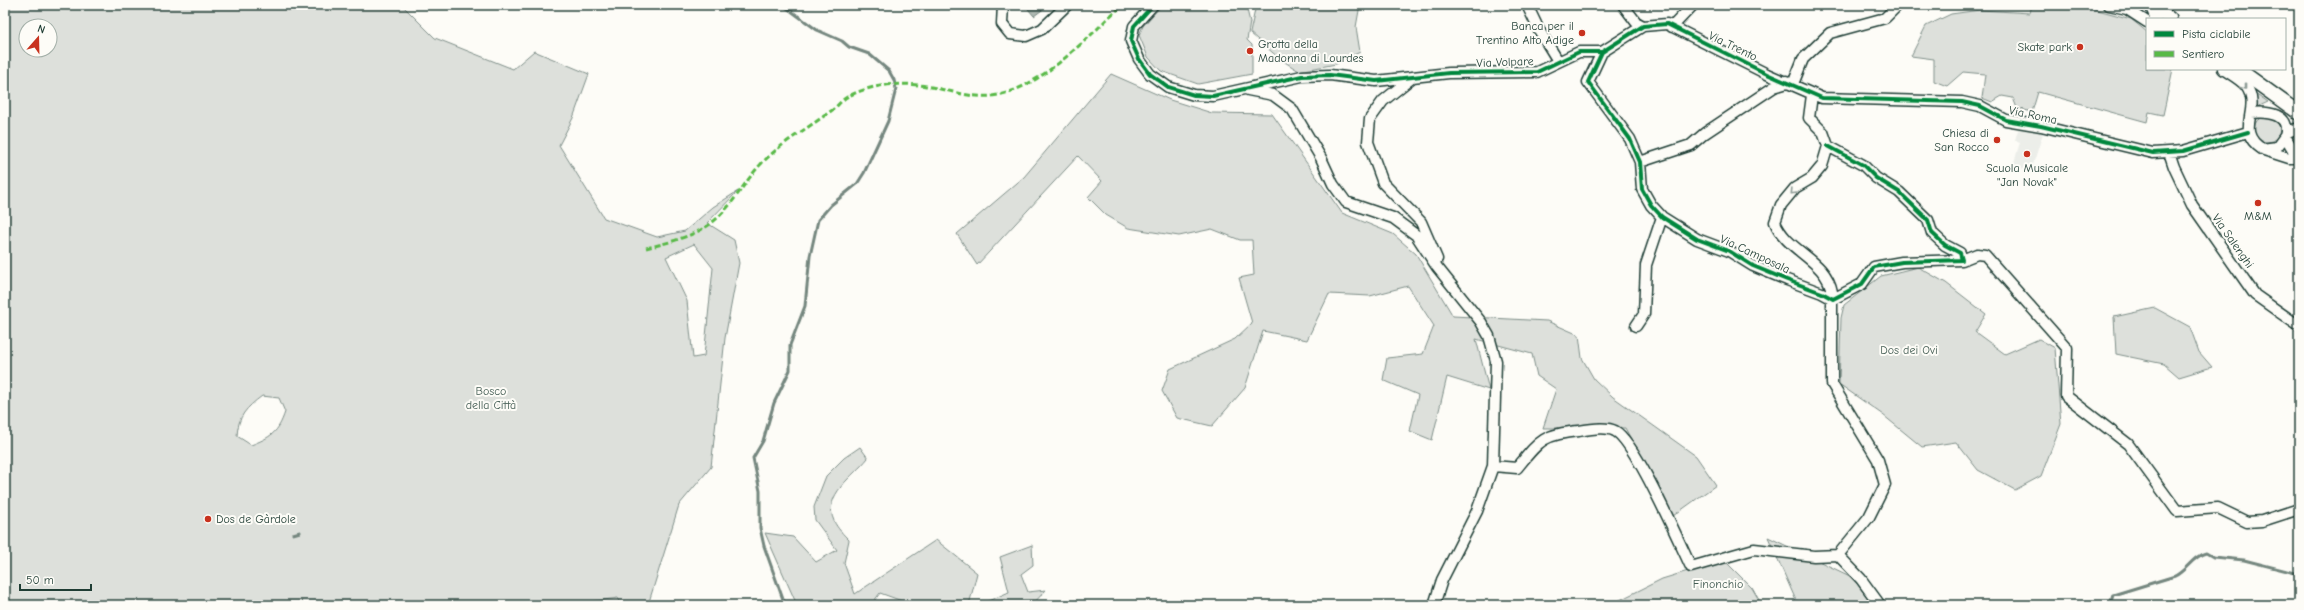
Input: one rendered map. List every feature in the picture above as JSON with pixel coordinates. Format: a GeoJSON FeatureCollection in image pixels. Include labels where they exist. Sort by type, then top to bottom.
{"type":"FeatureCollection","features":[{"type":"Feature","properties":{"kind":"main road"},"geometry":{"type":"LineString","coordinates":[[2151,5],[2169,18]]}},
{"type":"Feature","properties":{"kind":"main road"},"geometry":{"type":"LineString","coordinates":[[2239,70],[2299,113]]}},
{"type":"Feature","properties":{"kind":"street"},"geometry":{"type":"LineString","coordinates":[[1003,5],[1002,24],[1010,34],[1026,36],[1042,29],[1067,5]]}},
{"type":"Feature","properties":{"kind":"street"},"geometry":{"type":"LineString","coordinates":[[1153,5],[1134,26],[1131,41],[1139,59],[1150,74],[1168,87],[1194,95],[1213,96],[1235,91],[1249,90],[1273,95],[1292,109],[1321,158],[1333,184],[1346,202],[1393,218],[1416,235],[1437,267],[1481,322],[1489,336],[1496,361],[1493,466],[1477,511],[1442,580],[1434,605]]}},
{"type":"Feature","properties":{"kind":"street"},"geometry":{"type":"LineString","coordinates":[[1528,5],[1539,30],[1558,61]]}},
{"type":"Feature","properties":{"kind":"street"},"geometry":{"type":"LineString","coordinates":[[1602,52],[1643,26],[1636,22],[1623,5]]}},
{"type":"Feature","properties":{"kind":"street"},"geometry":{"type":"LineString","coordinates":[[1672,27],[1693,5]]}},
{"type":"Feature","properties":{"kind":"street"},"geometry":{"type":"LineString","coordinates":[[1640,162],[1691,145],[1705,132],[1774,87],[1790,83],[1803,59],[1830,33],[1885,18],[1898,5]]}},
{"type":"Feature","properties":{"kind":"street"},"geometry":{"type":"LineString","coordinates":[[2109,5],[2127,9],[2146,21]]}},
{"type":"Feature","properties":{"kind":"street"},"geometry":{"type":"LineString","coordinates":[[2151,5],[2156,18]]}},
{"type":"Feature","properties":{"kind":"street","name":"Via Trento"},"geometry":{"type":"LineString","coordinates":[[1643,26],[1666,24],[1812,95]]}},
{"type":"Feature","properties":{"kind":"street","name":"Via Volpare"},"geometry":{"type":"LineString","coordinates":[[1235,91],[1302,76],[1330,75],[1376,81],[1450,73],[1537,72],[1579,52],[1602,52]]}},
{"type":"Feature","properties":{"kind":"street","name":"Via Camposala"},"geometry":{"type":"LineString","coordinates":[[1602,52],[1588,82],[1630,139],[1640,162],[1642,189],[1651,205],[1662,217],[1697,239],[1729,251],[1753,266],[1822,293],[1833,299]]}},
{"type":"Feature","properties":{"kind":"street"},"geometry":{"type":"LineString","coordinates":[[2224,70],[2245,86],[2249,92],[2251,113],[2248,132],[2252,142],[2262,149],[2289,158],[2298,158],[2286,134],[2285,123],[2276,114],[2266,112],[2251,113]]}},
{"type":"Feature","properties":{"kind":"street"},"geometry":{"type":"LineString","coordinates":[[1413,77],[1383,101],[1370,119],[1368,142],[1382,183],[1421,222],[1436,257],[1437,267]]}},
{"type":"Feature","properties":{"kind":"street"},"geometry":{"type":"LineString","coordinates":[[1812,95],[1809,118],[1823,132],[1828,146],[1822,166],[1812,178],[1795,188],[1781,205],[1775,222],[1779,234],[1819,265],[1830,280],[1833,299],[1832,384],[1878,460],[1885,485],[1869,517],[1838,555]]}},
{"type":"Feature","properties":{"kind":"street","name":"Via Roma"},"geometry":{"type":"LineString","coordinates":[[1812,95],[1822,98],[1849,98],[1897,102],[1962,102],[1980,106],[2006,120],[2041,126],[2139,150],[2169,152],[2182,151],[2248,132]]}},
{"type":"Feature","properties":{"kind":"street"},"geometry":{"type":"LineString","coordinates":[[2262,149],[2277,147],[2286,134],[2299,128]]}},
{"type":"Feature","properties":{"kind":"street"},"geometry":{"type":"LineString","coordinates":[[1828,146],[1863,165],[1876,178],[1899,192],[1928,220],[1932,232],[1946,245],[1960,253],[1962,260]]}},
{"type":"Feature","properties":{"kind":"street","name":"Via Salenghi"},"geometry":{"type":"LineString","coordinates":[[2169,152],[2174,168],[2192,205],[2255,295],[2299,326]]}},
{"type":"Feature","properties":{"kind":"street"},"geometry":{"type":"LineString","coordinates":[[1636,326],[1644,314],[1646,265],[1662,217]]}},
{"type":"Feature","properties":{"kind":"street"},"geometry":{"type":"LineString","coordinates":[[1833,299],[1862,284],[1874,267],[1902,262],[1962,260],[1976,254],[1985,255],[2067,348],[2066,396],[2128,444],[2177,511],[2218,508],[2246,522],[2262,521],[2299,509]]}},
{"type":"Feature","properties":{"kind":"street"},"geometry":{"type":"LineString","coordinates":[[1493,466],[1517,468],[1533,448],[1550,435],[1590,429],[1610,429],[1616,431],[1623,439],[1649,479],[1691,567],[1754,550],[1814,556],[1838,555],[1862,579],[1880,605]]}},
{"type":"Feature","properties":{"kind":"shaded area"},"geometry":{"type":"Polygon","coordinates":[[[1034,5],[1049,5],[1034,16],[1028,9],[1034,5]]]}},
{"type":"Feature","properties":{"kind":"shaded area","name":"Scuola Musicale \"Jan Novak\""},"geometry":{"type":"Polygon","coordinates":[[[2021,120],[2045,127],[2031,171],[2013,166],[2020,142],[2015,140],[2021,120]]]}},
{"type":"Feature","properties":{"kind":"green space","name":"Bosco della Città"},"geometry":{"type":"Polygon","coordinates":[[[5,5],[402,5],[435,38],[513,69],[534,51],[589,74],[573,118],[559,145],[604,218],[657,237],[685,231],[713,207],[738,191],[707,223],[734,240],[739,263],[725,338],[711,467],[679,505],[648,605],[622,605],[618,598],[568,605],[5,605],[5,5]],[[694,244],[666,257],[687,301],[693,358],[704,356],[713,268],[694,244]],[[262,396],[247,409],[239,423],[237,436],[251,445],[269,437],[280,425],[285,412],[279,398],[262,396]]]}},
{"type":"Feature","properties":{"kind":"green space"},"geometry":{"type":"Polygon","coordinates":[[[1162,5],[1246,6],[1250,22],[1247,40],[1252,45],[1252,74],[1198,84],[1161,71],[1148,57],[1139,35],[1143,26],[1162,5]]]}},
{"type":"Feature","properties":{"kind":"green space"},"geometry":{"type":"Polygon","coordinates":[[[1256,5],[1360,5],[1356,27],[1360,52],[1336,64],[1299,71],[1280,59],[1250,33],[1256,5]]]}},
{"type":"Feature","properties":{"kind":"green space"},"geometry":{"type":"Polygon","coordinates":[[[2032,5],[2079,5],[2131,19],[2146,31],[2146,70],[2173,70],[2163,115],[2149,112],[2147,122],[2038,92],[2032,112],[2017,108],[2013,98],[2002,96],[1992,102],[1982,98],[1985,74],[1963,72],[1947,86],[1934,81],[1934,59],[1911,56],[1926,26],[1951,14],[1980,10],[2030,13],[2032,5]]]}},
{"type":"Feature","properties":{"kind":"green space"},"geometry":{"type":"Polygon","coordinates":[[[1111,74],[1170,100],[1212,113],[1272,114],[1342,213],[1393,234],[1416,254],[1453,316],[1547,321],[1579,335],[1582,358],[1594,379],[1613,397],[1696,456],[1716,485],[1673,516],[1625,428],[1543,428],[1556,389],[1537,376],[1532,354],[1476,339],[1489,390],[1447,377],[1432,440],[1410,431],[1418,395],[1383,380],[1387,358],[1423,354],[1434,326],[1408,286],[1370,296],[1329,294],[1307,340],[1263,331],[1245,388],[1212,426],[1177,418],[1162,391],[1170,369],[1235,339],[1252,323],[1239,278],[1254,275],[1252,240],[1240,240],[1212,229],[1179,236],[1128,228],[1106,215],[1088,197],[1102,181],[1078,156],[977,265],[957,234],[1024,177],[1111,74]]]}},
{"type":"Feature","properties":{"kind":"green space"},"geometry":{"type":"Polygon","coordinates":[[[2251,90],[2268,102],[2255,108],[2251,90]]]}},
{"type":"Feature","properties":{"kind":"green space"},"geometry":{"type":"Polygon","coordinates":[[[2267,116],[2276,120],[2280,129],[2276,138],[2267,142],[2258,138],[2254,129],[2258,120],[2267,116]]]}},
{"type":"Feature","properties":{"kind":"green space"},"geometry":{"type":"Polygon","coordinates":[[[2299,131],[2299,150],[2294,143],[2294,133],[2299,131]]]}},
{"type":"Feature","properties":{"kind":"green space","name":"Dos dei Ovi"},"geometry":{"type":"Polygon","coordinates":[[[1918,267],[1946,283],[1986,314],[1975,332],[2005,354],[2039,339],[2055,348],[2061,424],[2041,476],[2015,490],[1978,470],[1956,442],[1922,447],[1883,415],[1839,384],[1841,318],[1844,305],[1881,276],[1918,267]]]}},
{"type":"Feature","properties":{"kind":"green space"},"geometry":{"type":"Polygon","coordinates":[[[2155,308],[2190,327],[2199,352],[2212,367],[2179,377],[2164,364],[2116,354],[2114,317],[2155,308]]]}},
{"type":"Feature","properties":{"kind":"green space"},"geometry":{"type":"Polygon","coordinates":[[[860,447],[868,458],[841,486],[832,503],[831,512],[835,524],[849,540],[844,563],[855,594],[936,540],[977,573],[969,605],[913,605],[880,593],[871,605],[797,605],[765,533],[793,537],[816,562],[837,550],[815,520],[814,507],[826,476],[844,458],[860,447]]]}},
{"type":"Feature","properties":{"kind":"green space"},"geometry":{"type":"Polygon","coordinates":[[[1768,537],[1852,577],[1873,605],[1798,605],[1768,537]]]}},
{"type":"Feature","properties":{"kind":"green space"},"geometry":{"type":"Polygon","coordinates":[[[1032,545],[1033,565],[1021,574],[1028,592],[1046,590],[1032,605],[979,605],[1009,592],[1000,557],[1032,545]]]}},
{"type":"Feature","properties":{"kind":"green space","name":"Finonchio"},"geometry":{"type":"Polygon","coordinates":[[[1724,560],[1752,588],[1762,605],[1610,605],[1662,579],[1724,560]]]}},
{"type":"Feature","properties":{"kind":"waterway"},"geometry":{"type":"LineString","coordinates":[[783,5],[817,30],[842,41],[849,47],[869,54],[889,71],[894,80],[896,89],[888,121],[864,173],[857,184],[831,205],[818,220],[810,256],[805,306],[790,345],[790,370],[774,403],[763,441],[753,458],[760,491],[760,528],[764,546],[785,605]]}},
{"type":"Feature","properties":{"kind":"waterway"},"geometry":{"type":"LineString","coordinates":[[293,534],[300,532]]}},
{"type":"Feature","properties":{"kind":"waterway"},"geometry":{"type":"LineString","coordinates":[[2110,605],[2113,595],[2175,576],[2197,557],[2206,553],[2213,557],[2244,560],[2299,574]]}},
{"type":"Feature","properties":{"kind":"marked path"},"geometry":{"type":"LineString","coordinates":[[646,248],[671,242],[695,233],[710,224],[725,211],[755,171],[769,156],[849,96],[867,89],[897,84],[926,86],[962,94],[980,96],[998,95],[1011,91],[1037,79],[1061,61],[1112,14],[1125,5]]}},
{"type":"Feature","properties":{"kind":"cycle path"},"geometry":{"type":"LineString","coordinates":[[1153,5],[1134,26],[1131,41],[1139,59],[1150,74],[1168,87],[1194,95],[1213,96],[1302,76],[1330,75],[1376,81],[1449,73],[1537,72],[1579,52],[1602,52],[1643,26],[1667,24],[1767,74],[1822,98],[1962,102],[1980,106],[2006,120],[2041,126],[2153,153],[2183,151],[2248,132]]}},
{"type":"Feature","properties":{"kind":"cycle path"},"geometry":{"type":"LineString","coordinates":[[1602,52],[1588,82],[1630,139],[1640,162],[1642,189],[1651,205],[1662,217],[1697,239],[1729,251],[1753,266],[1822,293],[1833,299],[1862,284],[1874,267],[1902,262],[1962,260],[1960,253],[1945,245],[1932,233],[1928,220],[1899,192],[1876,178],[1863,165],[1828,146]]}},
{"type":"Feature","properties":{"kind":"place","name":"Banca per il Trentino Alto Adige"},"geometry":{"type":"Point","coordinates":[1582,33]}},
{"type":"Feature","properties":{"kind":"place","name":"Skate park"},"geometry":{"type":"Point","coordinates":[2080,47]}},
{"type":"Feature","properties":{"kind":"place","name":"Grotta della Madonna di Lourdes"},"geometry":{"type":"Point","coordinates":[1250,51]}},
{"type":"Feature","properties":{"kind":"place","name":"Chiesa di San Rocco"},"geometry":{"type":"Point","coordinates":[1997,140]}},
{"type":"Feature","properties":{"kind":"place","name":"Scuola Musicale \"Jan Novak\""},"geometry":{"type":"Point","coordinates":[2027,154]}},
{"type":"Feature","properties":{"kind":"place","name":"M&M"},"geometry":{"type":"Point","coordinates":[2258,203]}},
{"type":"Feature","properties":{"kind":"place","name":"Dos de Gàrdole"},"geometry":{"type":"Point","coordinates":[208,519]}}]}
